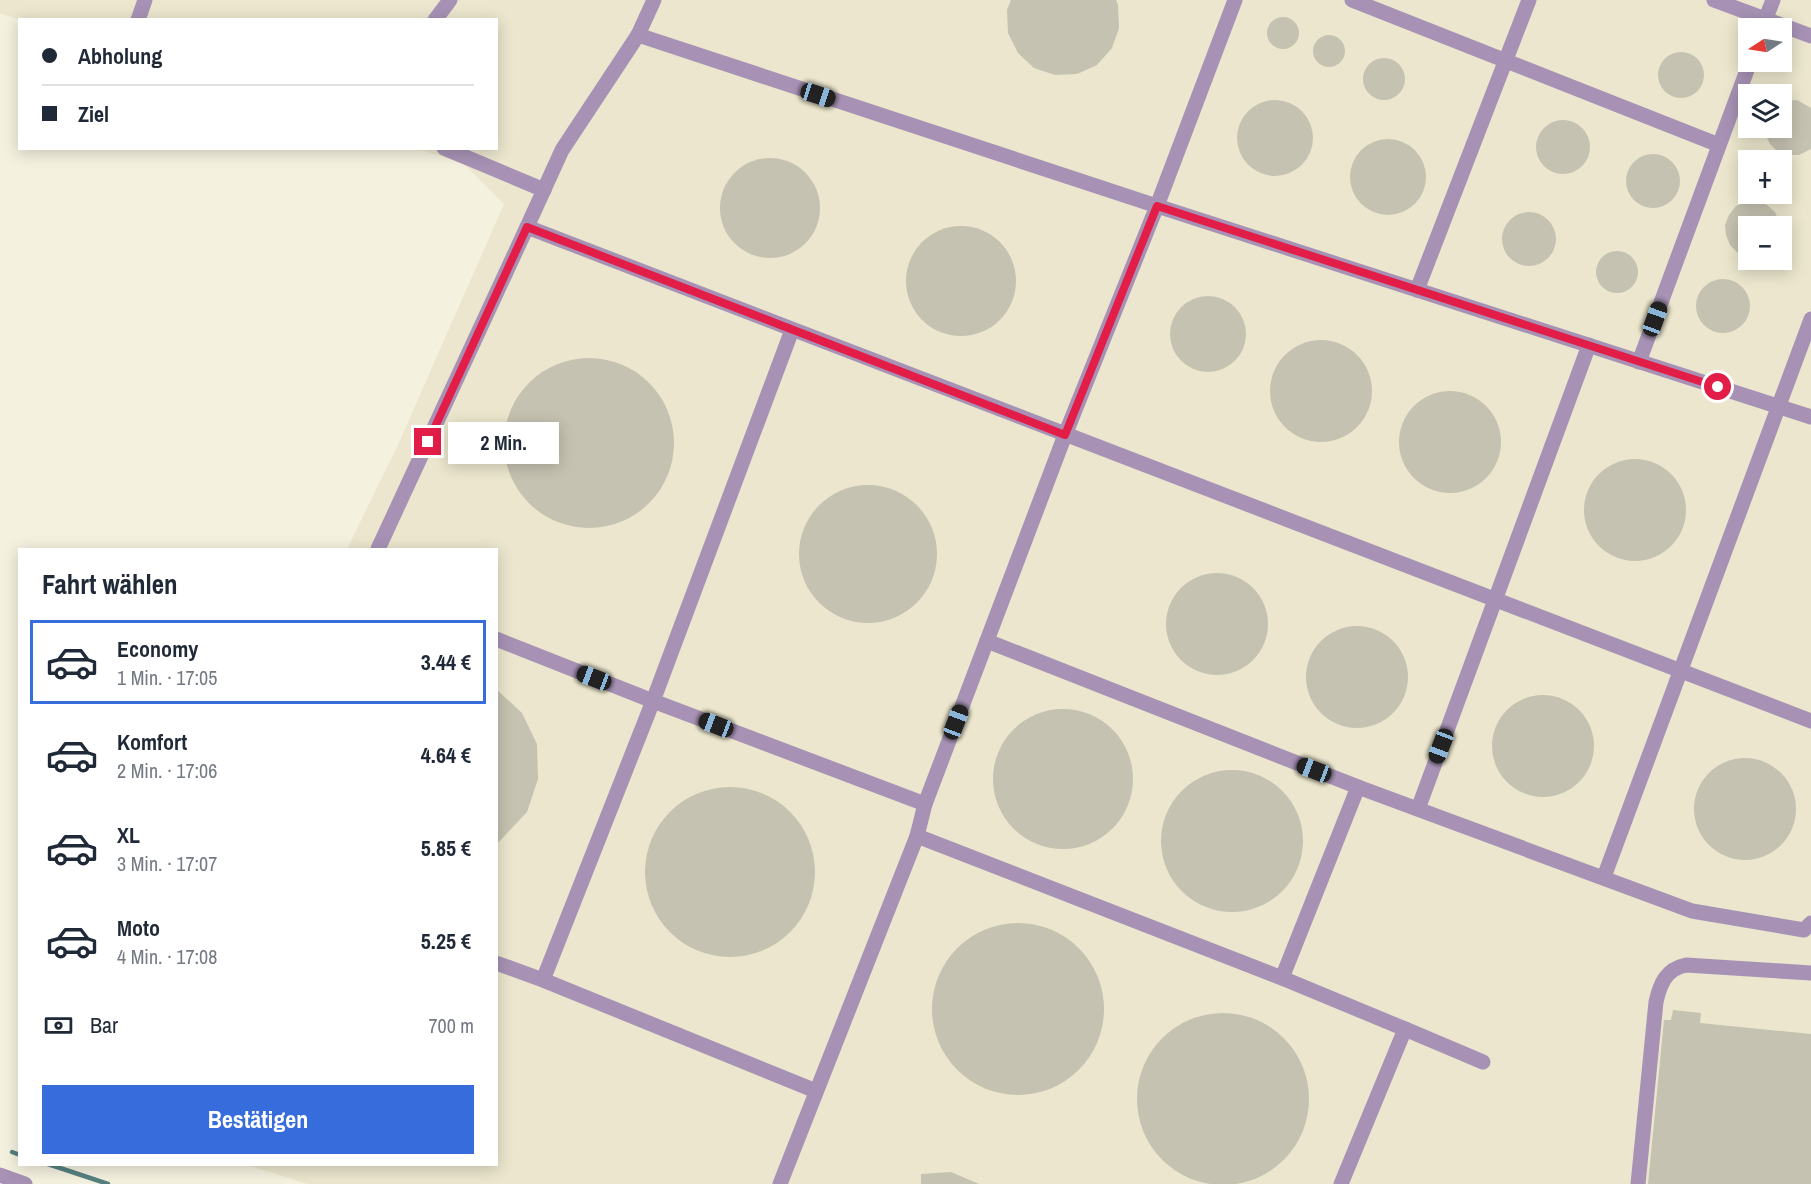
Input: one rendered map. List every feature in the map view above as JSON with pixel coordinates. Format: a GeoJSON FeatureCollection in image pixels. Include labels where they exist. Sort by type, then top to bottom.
{"type":"FeatureCollection","features":[{"type":"Feature","properties":{"kind":"lane"},"geometry":{"type":"LineString","coordinates":[[139,18],[145,0]]}},
{"type":"Feature","properties":{"kind":"lane"},"geometry":{"type":"LineString","coordinates":[[436,18],[450,0]]}},
{"type":"Feature","properties":{"kind":"lane"},"geometry":{"type":"LineString","coordinates":[[378,548],[562,150],[638,35],[654,0]]}},
{"type":"Feature","properties":{"kind":"lane"},"geometry":{"type":"LineString","coordinates":[[780,1184],[917,836],[925,804],[1065,435],[1157,206],[1235,0]]}},
{"type":"Feature","properties":{"kind":"lane"},"geometry":{"type":"LineString","coordinates":[[1352,0],[1719,145]]}},
{"type":"Feature","properties":{"kind":"lane"},"geometry":{"type":"LineString","coordinates":[[1417,290],[1529,0]]}},
{"type":"Feature","properties":{"kind":"lane"},"geometry":{"type":"LineString","coordinates":[[1714,0],[1752,18]]}},
{"type":"Feature","properties":{"kind":"lane"},"geometry":{"type":"LineString","coordinates":[[1766,18],[1773,0]]}},
{"type":"Feature","properties":{"kind":"lane"},"geometry":{"type":"LineString","coordinates":[[1792,31],[1811,36]]}},
{"type":"Feature","properties":{"kind":"lane"},"geometry":{"type":"LineString","coordinates":[[638,35],[1157,206],[1811,417]]}},
{"type":"Feature","properties":{"kind":"lane"},"geometry":{"type":"LineString","coordinates":[[1639,362],[1746,72]]}},
{"type":"Feature","properties":{"kind":"lane"},"geometry":{"type":"LineString","coordinates":[[449,150],[544,190]]}},
{"type":"Feature","properties":{"kind":"lane"},"geometry":{"type":"LineString","coordinates":[[527,227],[1811,721]]}},
{"type":"Feature","properties":{"kind":"lane"},"geometry":{"type":"LineString","coordinates":[[1604,878],[1811,319]]}},
{"type":"Feature","properties":{"kind":"lane"},"geometry":{"type":"LineString","coordinates":[[543,980],[653,701],[792,330]]}},
{"type":"Feature","properties":{"kind":"lane"},"geometry":{"type":"LineString","coordinates":[[1418,809],[1589,345]]}},
{"type":"Feature","properties":{"kind":"lane"},"geometry":{"type":"LineString","coordinates":[[498,640],[925,804]]}},
{"type":"Feature","properties":{"kind":"lane"},"geometry":{"type":"LineString","coordinates":[[987,641],[1358,787],[1692,911],[1804,930],[1811,923]]}},
{"type":"Feature","properties":{"kind":"lane"},"geometry":{"type":"LineString","coordinates":[[1282,978],[1358,787]]}},
{"type":"Feature","properties":{"kind":"lane"},"geometry":{"type":"LineString","coordinates":[[917,836],[1282,978],[1483,1062]]}},
{"type":"Feature","properties":{"kind":"lane"},"geometry":{"type":"LineString","coordinates":[[498,964],[816,1091]]}},
{"type":"Feature","properties":{"kind":"lane"},"geometry":{"type":"LineString","coordinates":[[1638,1184],[1655,1011],[1659,991],[1665,978],[1674,969],[1686,965],[1811,973]]}},
{"type":"Feature","properties":{"kind":"lane"},"geometry":{"type":"LineString","coordinates":[[1341,1184],[1405,1029]]}},
{"type":"Feature","properties":{"kind":"lane"},"geometry":{"type":"LineString","coordinates":[[0,1175],[25,1184]]}},
{"type":"Feature","properties":{"kind":"shaded area"},"geometry":{"type":"Polygon","coordinates":[[[0,0],[1811,0],[1811,1184],[307,1184],[251,1166],[498,1166],[498,548],[347,548],[397,447],[504,204],[464,164],[421,150],[498,150],[498,18],[18,18],[0,13],[0,0]]]}},
{"type":"Feature","properties":{"kind":"building"},"geometry":{"type":"Polygon","coordinates":[[[1011,0],[1116,0],[1119,28],[1112,48],[1097,65],[1077,74],[1055,75],[1034,68],[1018,53],[1008,33],[1007,10],[1011,0]]]}},
{"type":"Feature","properties":{"kind":"building"},"geometry":{"type":"Polygon","coordinates":[[[1283,17],[1294,22],[1299,33],[1294,44],[1283,49],[1272,44],[1267,33],[1272,22],[1283,17]]]}},
{"type":"Feature","properties":{"kind":"building"},"geometry":{"type":"Polygon","coordinates":[[[1329,35],[1340,40],[1345,51],[1340,62],[1329,67],[1318,62],[1313,51],[1318,40],[1329,35]]]}},
{"type":"Feature","properties":{"kind":"building"},"geometry":{"type":"Polygon","coordinates":[[[1681,52],[1697,59],[1704,75],[1697,91],[1681,98],[1665,91],[1658,75],[1665,59],[1681,52]]]}},
{"type":"Feature","properties":{"kind":"building"},"geometry":{"type":"Polygon","coordinates":[[[1384,58],[1399,64],[1405,79],[1399,94],[1384,100],[1369,94],[1363,79],[1369,64],[1384,58]]]}},
{"type":"Feature","properties":{"kind":"building"},"geometry":{"type":"Polygon","coordinates":[[[1275,100],[1290,103],[1302,111],[1310,123],[1313,138],[1310,153],[1302,165],[1290,173],[1275,176],[1260,173],[1248,165],[1240,153],[1237,138],[1240,123],[1248,111],[1260,103],[1275,100]]]}},
{"type":"Feature","properties":{"kind":"building"},"geometry":{"type":"Polygon","coordinates":[[[1792,100],[1797,100],[1811,108],[1811,149],[1799,155],[1792,155],[1792,150],[1776,150],[1767,138],[1792,138],[1792,100]]]}},
{"type":"Feature","properties":{"kind":"building"},"geometry":{"type":"Polygon","coordinates":[[[1563,120],[1573,122],[1582,128],[1588,137],[1590,147],[1588,157],[1582,166],[1573,172],[1563,174],[1553,172],[1544,166],[1538,157],[1536,147],[1538,137],[1544,128],[1553,122],[1563,120]]]}},
{"type":"Feature","properties":{"kind":"building"},"geometry":{"type":"Polygon","coordinates":[[[1388,139],[1403,142],[1415,150],[1423,162],[1426,177],[1423,192],[1415,204],[1403,212],[1388,215],[1373,212],[1361,204],[1353,192],[1350,177],[1353,162],[1361,150],[1373,142],[1388,139]]]}},
{"type":"Feature","properties":{"kind":"building"},"geometry":{"type":"Polygon","coordinates":[[[1653,154],[1663,156],[1672,162],[1678,171],[1680,181],[1678,191],[1672,200],[1663,206],[1653,208],[1643,206],[1634,200],[1628,191],[1626,181],[1628,171],[1634,162],[1643,156],[1653,154]]]}},
{"type":"Feature","properties":{"kind":"building"},"geometry":{"type":"Polygon","coordinates":[[[770,158],[798,166],[812,180],[820,208],[812,236],[798,250],[770,258],[742,250],[728,236],[720,208],[728,180],[742,166],[770,158]]]}},
{"type":"Feature","properties":{"kind":"building"},"geometry":{"type":"Polygon","coordinates":[[[1764,204],[1777,216],[1738,216],[1738,253],[1730,245],[1725,225],[1736,206],[1764,204]]]}},
{"type":"Feature","properties":{"kind":"building"},"geometry":{"type":"Polygon","coordinates":[[[1529,212],[1539,214],[1548,220],[1554,229],[1556,239],[1554,249],[1548,258],[1539,264],[1529,266],[1519,264],[1510,258],[1504,249],[1502,239],[1504,229],[1510,220],[1519,214],[1529,212]]]}},
{"type":"Feature","properties":{"kind":"building"},"geometry":{"type":"Polygon","coordinates":[[[961,226],[982,230],[1000,242],[1012,260],[1016,281],[1012,302],[1000,320],[982,332],[961,336],[940,332],[922,320],[910,302],[906,281],[910,260],[922,242],[940,230],[961,226]]]}},
{"type":"Feature","properties":{"kind":"building"},"geometry":{"type":"Polygon","coordinates":[[[1617,251],[1625,252],[1632,257],[1637,264],[1637,280],[1632,287],[1625,292],[1617,293],[1609,292],[1602,287],[1597,280],[1596,272],[1597,264],[1602,257],[1609,252],[1617,251]]]}},
{"type":"Feature","properties":{"kind":"building"},"geometry":{"type":"Polygon","coordinates":[[[1718,279],[1728,279],[1738,283],[1746,291],[1750,306],[1746,321],[1738,329],[1728,333],[1718,333],[1708,329],[1700,321],[1696,311],[1696,301],[1700,291],[1708,283],[1718,279]]]}},
{"type":"Feature","properties":{"kind":"building"},"geometry":{"type":"Polygon","coordinates":[[[1208,296],[1223,299],[1235,307],[1243,319],[1246,334],[1243,349],[1235,361],[1223,369],[1208,372],[1193,369],[1181,361],[1173,349],[1170,334],[1173,319],[1181,307],[1193,299],[1208,296]]]}},
{"type":"Feature","properties":{"kind":"building"},"geometry":{"type":"Polygon","coordinates":[[[1321,340],[1341,344],[1357,355],[1368,371],[1372,391],[1368,411],[1357,427],[1341,438],[1321,442],[1301,438],[1285,427],[1274,411],[1270,391],[1274,371],[1285,355],[1301,344],[1321,340]]]}},
{"type":"Feature","properties":{"kind":"building"},"geometry":{"type":"Polygon","coordinates":[[[589,358],[606,359],[622,364],[649,383],[668,410],[673,426],[673,460],[668,476],[649,503],[622,522],[606,527],[589,528],[572,527],[556,522],[529,503],[510,476],[505,460],[504,443],[505,426],[510,410],[529,383],[556,364],[572,359],[589,358]]]}},
{"type":"Feature","properties":{"kind":"building"},"geometry":{"type":"Polygon","coordinates":[[[1450,391],[1470,395],[1486,406],[1497,422],[1501,442],[1497,462],[1486,478],[1470,489],[1450,493],[1430,489],[1414,478],[1403,462],[1399,442],[1403,422],[1414,406],[1430,395],[1450,391]]]}},
{"type":"Feature","properties":{"kind":"building"},"geometry":{"type":"Polygon","coordinates":[[[1635,459],[1655,463],[1671,474],[1682,490],[1686,510],[1682,530],[1671,546],[1655,557],[1635,561],[1615,557],[1599,546],[1588,530],[1584,510],[1588,490],[1599,474],[1615,463],[1635,459]]]}},
{"type":"Feature","properties":{"kind":"building"},"geometry":{"type":"Polygon","coordinates":[[[868,485],[894,491],[917,505],[931,528],[937,554],[931,580],[917,603],[894,617],[868,623],[842,617],[819,603],[805,580],[799,554],[805,528],[819,505],[842,491],[868,485]]]}},
{"type":"Feature","properties":{"kind":"building"},"geometry":{"type":"Polygon","coordinates":[[[1217,573],[1237,577],[1253,588],[1264,604],[1268,624],[1264,644],[1253,660],[1237,671],[1217,675],[1197,671],[1181,660],[1170,644],[1166,624],[1170,604],[1181,588],[1197,577],[1217,573]]]}},
{"type":"Feature","properties":{"kind":"building"},"geometry":{"type":"Polygon","coordinates":[[[1357,626],[1377,630],[1393,641],[1404,657],[1408,677],[1404,697],[1393,713],[1377,724],[1357,728],[1337,724],[1321,713],[1310,697],[1306,677],[1310,657],[1321,641],[1337,630],[1357,626]]]}},
{"type":"Feature","properties":{"kind":"building"},"geometry":{"type":"Polygon","coordinates":[[[498,691],[522,713],[537,744],[538,779],[527,812],[498,843],[498,691]]]}},
{"type":"Feature","properties":{"kind":"building"},"geometry":{"type":"Polygon","coordinates":[[[1543,695],[1563,699],[1579,710],[1590,726],[1594,746],[1590,766],[1579,782],[1563,793],[1543,797],[1523,793],[1507,782],[1496,766],[1492,746],[1496,726],[1507,710],[1523,699],[1543,695]]]}},
{"type":"Feature","properties":{"kind":"building"},"geometry":{"type":"Polygon","coordinates":[[[1063,709],[1090,714],[1113,729],[1128,752],[1133,779],[1128,806],[1113,829],[1090,844],[1063,849],[1036,844],[1013,829],[998,806],[993,779],[998,752],[1013,729],[1036,714],[1063,709]]]}},
{"type":"Feature","properties":{"kind":"building"},"geometry":{"type":"Polygon","coordinates":[[[1745,758],[1765,762],[1781,773],[1792,789],[1796,809],[1792,829],[1781,845],[1765,856],[1745,860],[1725,856],[1709,845],[1698,829],[1694,809],[1698,789],[1709,773],[1725,762],[1745,758]]]}},
{"type":"Feature","properties":{"kind":"building"},"geometry":{"type":"Polygon","coordinates":[[[1232,770],[1259,775],[1282,791],[1298,814],[1303,841],[1298,868],[1282,891],[1259,907],[1232,912],[1205,907],[1182,891],[1166,868],[1161,841],[1166,814],[1182,791],[1205,775],[1232,770]]]}},
{"type":"Feature","properties":{"kind":"building"},"geometry":{"type":"Polygon","coordinates":[[[730,787],[762,794],[777,801],[790,812],[801,825],[808,840],[815,872],[808,904],[801,919],[790,932],[777,943],[762,950],[730,957],[698,950],[683,943],[670,932],[659,919],[652,904],[645,872],[652,840],[659,825],[670,812],[683,801],[698,794],[730,787]]]}},
{"type":"Feature","properties":{"kind":"building"},"geometry":{"type":"Polygon","coordinates":[[[1018,923],[1035,924],[1051,929],[1066,937],[1079,948],[1090,961],[1098,976],[1103,992],[1103,1026],[1098,1042],[1090,1057],[1079,1070],[1066,1081],[1051,1089],[1035,1094],[1018,1095],[1001,1094],[985,1089],[970,1081],[957,1070],[946,1057],[938,1042],[933,1026],[932,1009],[933,992],[938,976],[946,961],[957,948],[970,937],[985,929],[1001,924],[1018,923]]]}},
{"type":"Feature","properties":{"kind":"building"},"geometry":{"type":"Polygon","coordinates":[[[1673,1010],[1701,1013],[1700,1023],[1811,1034],[1811,1184],[1648,1184],[1664,1020],[1671,1020],[1673,1010]]]}},
{"type":"Feature","properties":{"kind":"building"},"geometry":{"type":"Polygon","coordinates":[[[1223,1013],[1240,1014],[1256,1019],[1271,1027],[1284,1038],[1295,1051],[1303,1066],[1308,1082],[1308,1116],[1303,1132],[1295,1147],[1284,1160],[1271,1171],[1256,1179],[1240,1184],[1223,1185],[1206,1184],[1190,1179],[1175,1171],[1162,1160],[1151,1147],[1143,1132],[1138,1116],[1137,1099],[1138,1082],[1143,1066],[1151,1051],[1162,1038],[1175,1027],[1190,1019],[1206,1014],[1223,1013]]]}},
{"type":"Feature","properties":{"kind":"building"},"geometry":{"type":"Polygon","coordinates":[[[951,1172],[979,1184],[921,1184],[921,1174],[951,1172]]]}},
{"type":"Feature","properties":{"kind":"waterway"},"geometry":{"type":"LineString","coordinates":[[12,1152],[18,1154]]}},
{"type":"Feature","properties":{"kind":"waterway"},"geometry":{"type":"LineString","coordinates":[[54,1166],[108,1184]]}},
{"type":"Feature","properties":{"kind":"route"},"geometry":{"type":"LineString","coordinates":[[428,442],[527,227],[1065,435],[1157,206],[1718,387]]}}]}
